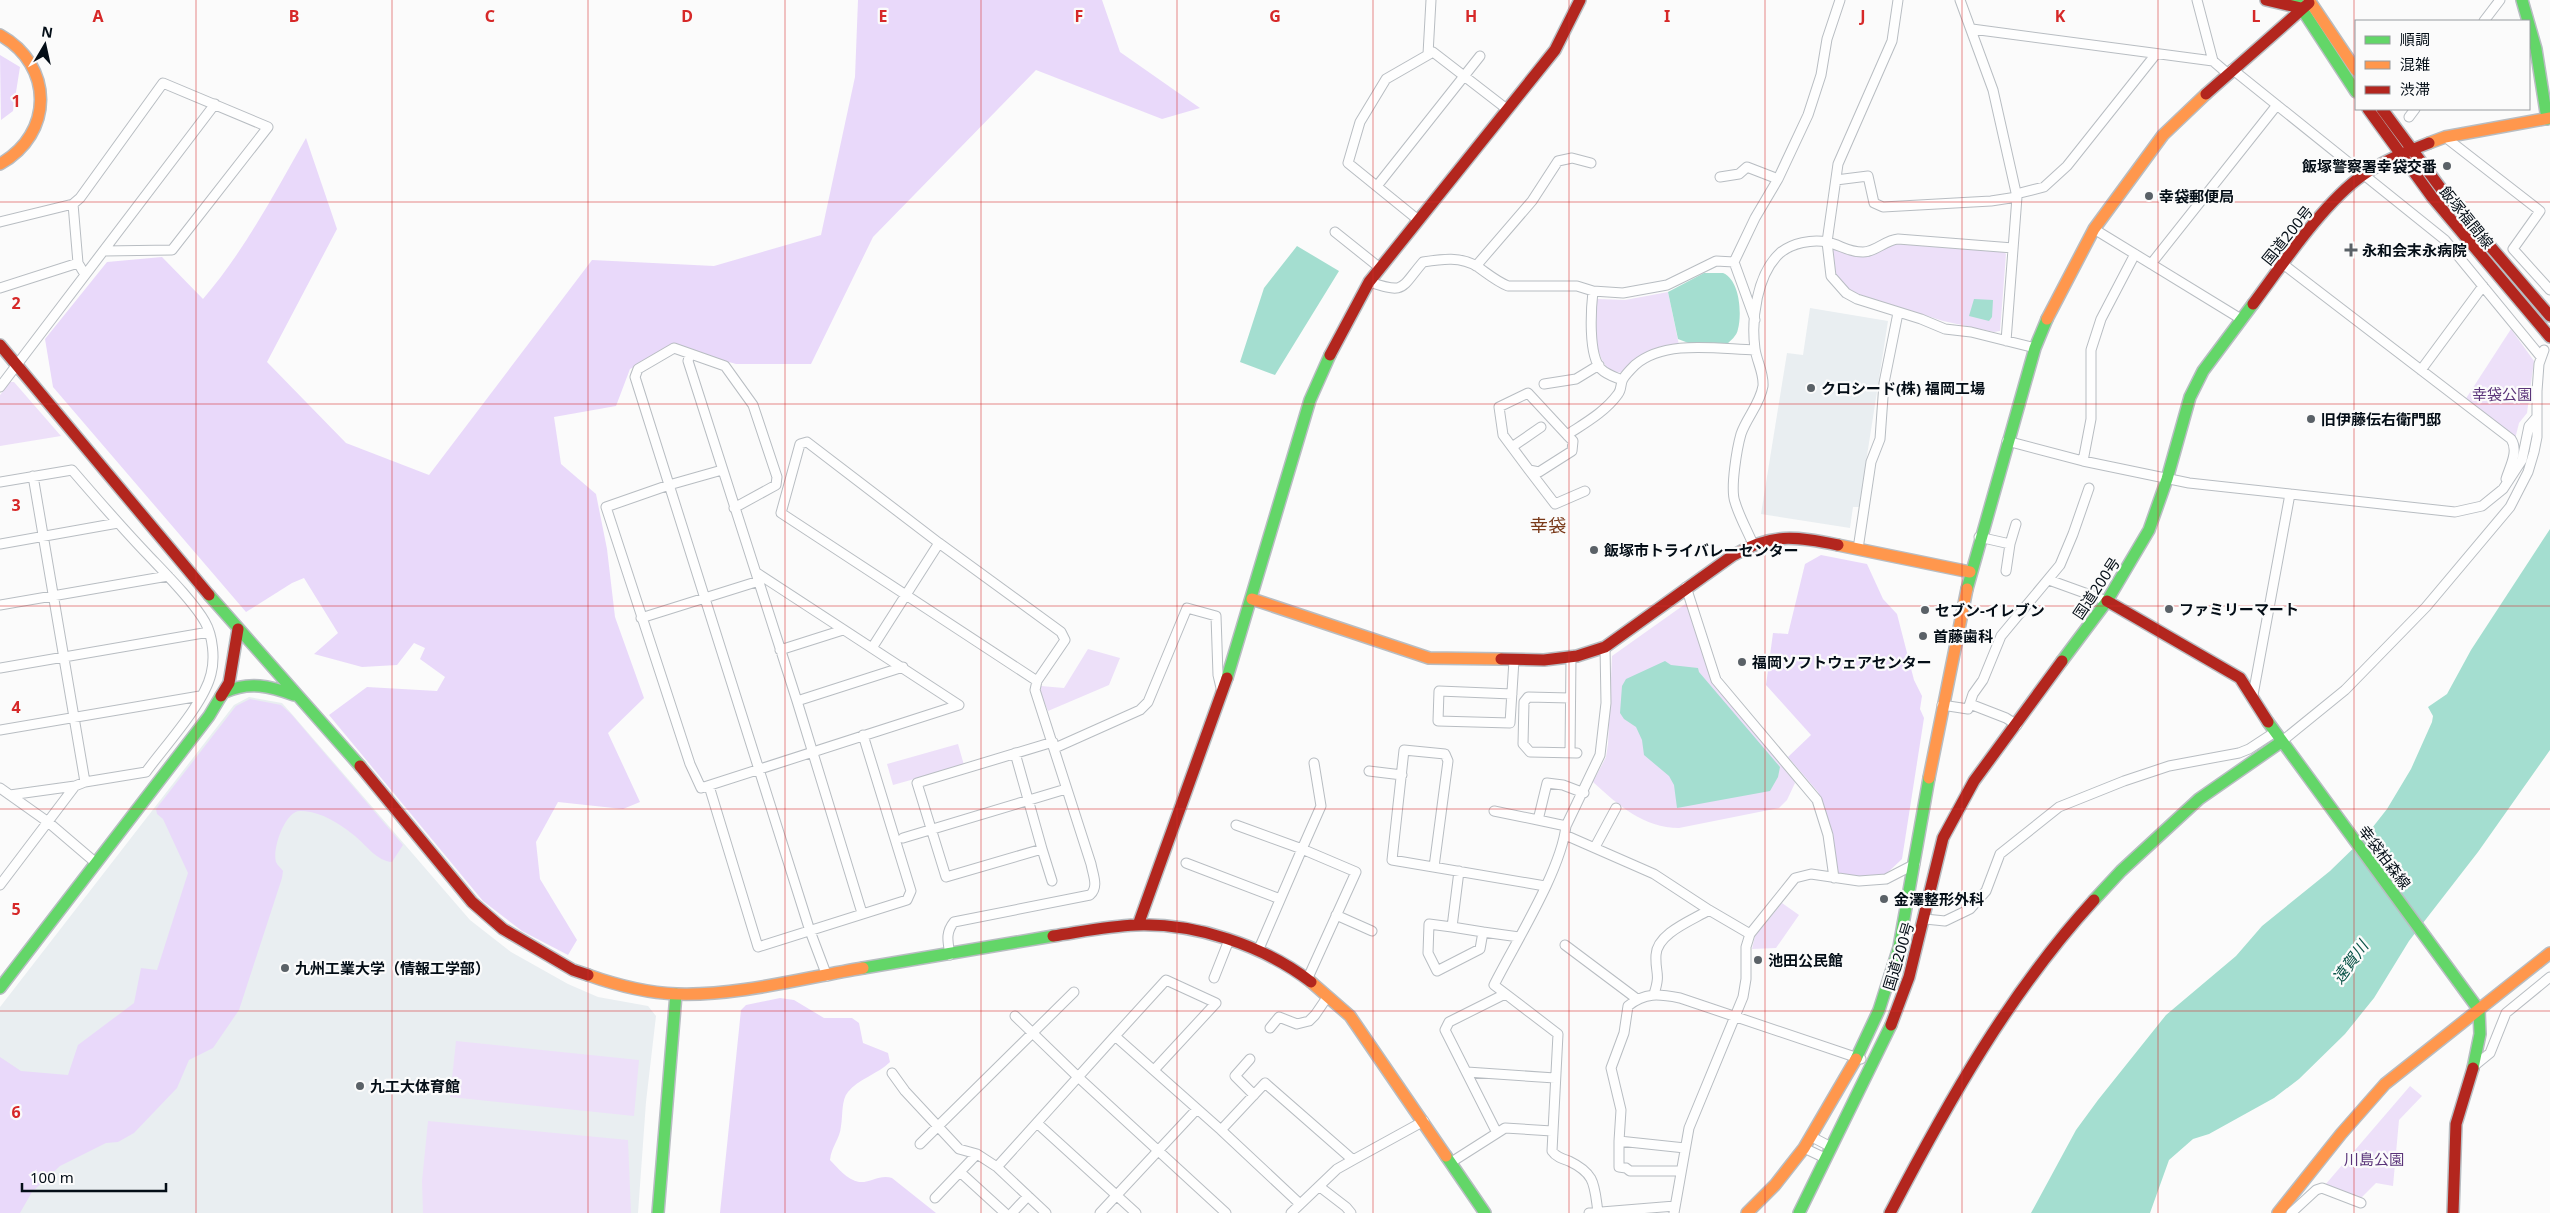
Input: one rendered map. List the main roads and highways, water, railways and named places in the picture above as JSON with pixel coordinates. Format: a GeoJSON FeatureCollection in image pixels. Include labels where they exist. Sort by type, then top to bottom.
{"type":"FeatureCollection","features":[{"type":"Feature","properties":{"kind":"main road"},"geometry":{"type":"LineString","coordinates":[[1138,925],[1222,692],[1252,599],[1310,400],[1340,333],[1369,282],[1555,50],[1580,0]]}},
{"type":"Feature","properties":{"kind":"main road"},"geometry":{"type":"LineString","coordinates":[[2266,0],[2306,2]]}},
{"type":"Feature","properties":{"kind":"main road"},"geometry":{"type":"LineString","coordinates":[[2522,0],[2528,20]]}},
{"type":"Feature","properties":{"kind":"main road"},"geometry":{"type":"LineString","coordinates":[[2306,2],[2355,69]]}},
{"type":"Feature","properties":{"kind":"main road"},"geometry":{"type":"LineString","coordinates":[[1747,1213],[1775,1185],[1812,1137],[1857,1058],[1879,1010],[1899,947],[1942,705],[1970,572],[2035,348],[2054,304],[2094,229],[2163,136],[2229,71],[2306,2]]}},
{"type":"Feature","properties":{"kind":"main road"},"geometry":{"type":"LineString","coordinates":[[2306,2],[2355,90]]}},
{"type":"Feature","properties":{"kind":"main road"},"geometry":{"type":"LineString","coordinates":[[2530,28],[2536,49],[2548,118]]}},
{"type":"Feature","properties":{"kind":"main road"},"geometry":{"type":"LineString","coordinates":[[0,34],[15,44],[28,58],[35,75],[40,97],[38,120],[30,140],[17,154],[0,164]]}},
{"type":"Feature","properties":{"kind":"main road","name":"飯塚福間線"},"geometry":{"type":"LineString","coordinates":[[2369,110],[2398,155],[2493,274],[2550,337]]}},
{"type":"Feature","properties":{"kind":"main road","name":"飯塚福間線"},"geometry":{"type":"LineString","coordinates":[[2383,110],[2410,150],[2502,263],[2550,316]]}},
{"type":"Feature","properties":{"kind":"main road","name":"国道200号"},"geometry":{"type":"LineString","coordinates":[[1799,1213],[1893,1021],[1909,977],[1925,919],[1943,838],[1974,781],[2107,601],[2149,530],[2167,479],[2190,397],[2203,371],[2283,264],[2338,196],[2363,175],[2398,155],[2445,137],[2548,118]]}},
{"type":"Feature","properties":{"kind":"main road"},"geometry":{"type":"LineString","coordinates":[[0,345],[238,629],[374,782],[472,902],[504,929],[573,970],[618,986],[676,994],[716,993],[826,976],[1084,931],[1138,925],[1184,930],[1228,940],[1258,951],[1307,980],[1350,1016],[1486,1213]]}},
{"type":"Feature","properties":{"kind":"main road"},"geometry":{"type":"LineString","coordinates":[[1252,599],[1429,658],[1514,660],[1571,656],[1605,647],[1686,587],[1753,544],[1773,539],[1802,538],[1970,572]]}},
{"type":"Feature","properties":{"kind":"main road","name":"幸袋柏森線"},"geometry":{"type":"LineString","coordinates":[[2107,601],[2240,678],[2253,695],[2284,746],[2477,1007]]}},
{"type":"Feature","properties":{"kind":"main road"},"geometry":{"type":"LineString","coordinates":[[0,988],[209,716],[225,692],[233,670],[238,629]]}},
{"type":"Feature","properties":{"kind":"main road"},"geometry":{"type":"LineString","coordinates":[[225,692],[241,685],[255,684],[297,696]]}},
{"type":"Feature","properties":{"kind":"main road"},"geometry":{"type":"LineString","coordinates":[[1890,1213],[1941,1115],[1988,1038],[2060,937],[2121,871],[2200,799],[2284,746]]}},
{"type":"Feature","properties":{"kind":"main road"},"geometry":{"type":"LineString","coordinates":[[1920,832],[1943,838]]}},
{"type":"Feature","properties":{"kind":"main road"},"geometry":{"type":"LineString","coordinates":[[2278,1213],[2341,1134],[2385,1084],[2477,1007],[2550,953]]}},
{"type":"Feature","properties":{"kind":"main road"},"geometry":{"type":"LineString","coordinates":[[658,1213],[676,994]]}},
{"type":"Feature","properties":{"kind":"main road"},"geometry":{"type":"LineString","coordinates":[[2453,1213],[2456,1124],[2474,1066],[2480,1034],[2477,1007]]}},
{"type":"Feature","properties":{"kind":"water"},"geometry":{"type":"Polygon","coordinates":[[[1297,246],[1339,271],[1275,375],[1240,362],[1264,288],[1297,246]]]}},
{"type":"Feature","properties":{"kind":"water"},"geometry":{"type":"Polygon","coordinates":[[[1704,273],[1723,273],[1729,277],[1736,290],[1740,315],[1739,323],[1736,334],[1726,345],[1691,344],[1678,339],[1668,292],[1704,273]]]}},
{"type":"Feature","properties":{"kind":"water"},"geometry":{"type":"Polygon","coordinates":[[[1974,299],[1993,300],[1992,317],[1989,321],[1969,316],[1974,299]]]}},
{"type":"Feature","properties":{"kind":"water","name":"遠賀川"},"geometry":{"type":"Polygon","coordinates":[[[2550,529],[2550,750],[2478,852],[2409,941],[2374,998],[2345,1034],[2299,1079],[2274,1098],[2209,1134],[2193,1139],[2169,1160],[2150,1213],[2031,1213],[2076,1130],[2166,1015],[2236,956],[2262,926],[2330,871],[2365,837],[2387,809],[2411,769],[2432,722],[2433,716],[2428,707],[2447,694],[2471,650],[2550,529]]]}},
{"type":"Feature","properties":{"kind":"water"},"geometry":{"type":"Polygon","coordinates":[[[1665,661],[1671,665],[1698,668],[1699,672],[1780,767],[1778,777],[1770,791],[1677,808],[1674,785],[1669,776],[1644,755],[1642,740],[1636,727],[1624,719],[1620,713],[1622,686],[1626,679],[1665,661]]]}},
{"type":"Feature","properties":{"kind":"place","name":"飯塚警察署幸袋交番"},"geometry":{"type":"Point","coordinates":[2447,166]}},
{"type":"Feature","properties":{"kind":"place","name":"幸袋郵便局"},"geometry":{"type":"Point","coordinates":[2149,196]}},
{"type":"Feature","properties":{"kind":"place","name":"永和会末永病院"},"geometry":{"type":"Point","coordinates":[2351,250]}},
{"type":"Feature","properties":{"kind":"place","name":"クロシード(株) 福岡工場"},"geometry":{"type":"Point","coordinates":[1811,388]}},
{"type":"Feature","properties":{"kind":"place","name":"旧伊藤伝右衛門邸"},"geometry":{"type":"Point","coordinates":[2311,419]}},
{"type":"Feature","properties":{"kind":"place","name":"飯塚市トライバレーセンター"},"geometry":{"type":"Point","coordinates":[1594,550]}},
{"type":"Feature","properties":{"kind":"place","name":"ファミリーマート"},"geometry":{"type":"Point","coordinates":[2169,609]}},
{"type":"Feature","properties":{"kind":"place","name":"セブン-イレブン"},"geometry":{"type":"Point","coordinates":[1925,610]}},
{"type":"Feature","properties":{"kind":"place","name":"首藤歯科"},"geometry":{"type":"Point","coordinates":[1923,636]}},
{"type":"Feature","properties":{"kind":"place","name":"福岡ソフトウェアセンター"},"geometry":{"type":"Point","coordinates":[1742,662]}},
{"type":"Feature","properties":{"kind":"place","name":"金澤整形外科"},"geometry":{"type":"Point","coordinates":[1884,899]}},
{"type":"Feature","properties":{"kind":"place","name":"池田公民館"},"geometry":{"type":"Point","coordinates":[1758,960]}},
{"type":"Feature","properties":{"kind":"place","name":"九州工業大学（情報工学部）"},"geometry":{"type":"Point","coordinates":[285,968]}},
{"type":"Feature","properties":{"kind":"place","name":"九工大体育館"},"geometry":{"type":"Point","coordinates":[360,1086]}},
{"type":"Feature","properties":{"kind":"district","name":"幸袋"},"geometry":{"type":"Point","coordinates":[1548,525]}},
{"type":"Feature","properties":{"kind":"park label","name":"幸袋公園"},"geometry":{"type":"Point","coordinates":[2502,394]}},
{"type":"Feature","properties":{"kind":"park label","name":"川島公園"},"geometry":{"type":"Point","coordinates":[2374,1159]}}]}
